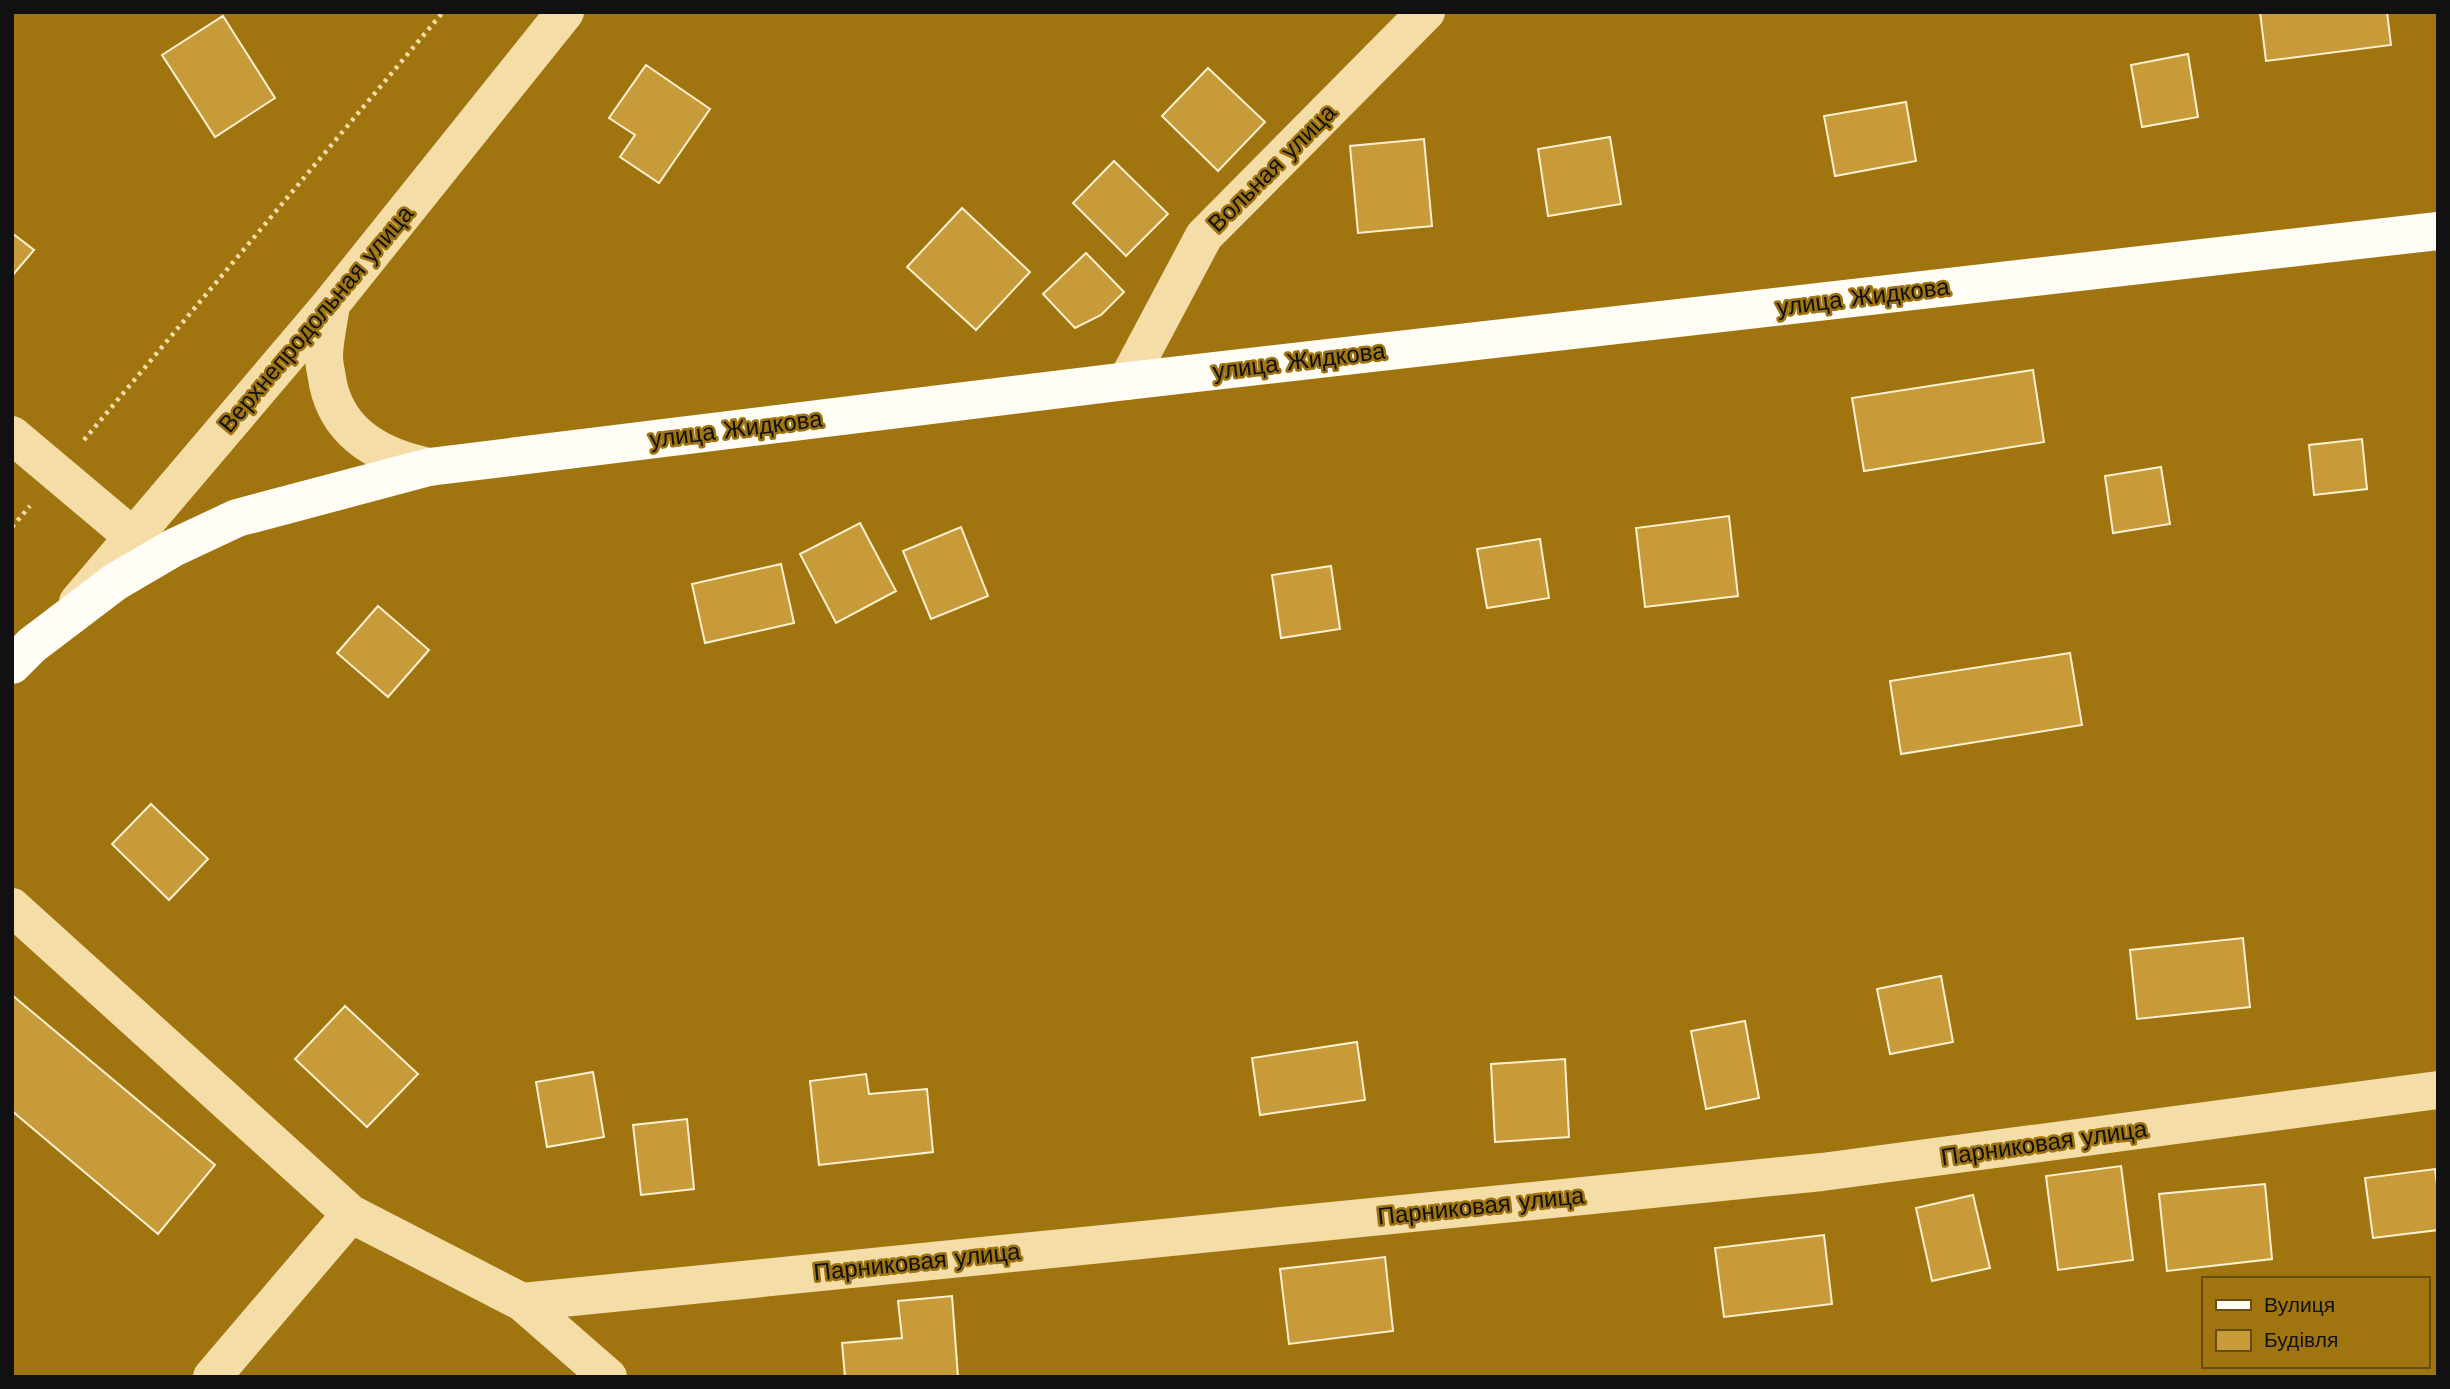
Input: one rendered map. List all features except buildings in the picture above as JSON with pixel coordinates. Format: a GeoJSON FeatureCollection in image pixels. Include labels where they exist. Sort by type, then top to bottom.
{"type":"FeatureCollection","features":[{"type":"Feature","properties":{"kind":"main road","name":"улица Жидкова"},"geometry":{"type":"LineString","coordinates":[[173,548],[237,518],[429,467],[1127,381],[2438,231]]}},
{"type":"Feature","properties":{"kind":"main road","name":"Верхнепродольная улица"},"geometry":{"type":"LineString","coordinates":[[12,665],[32,645],[115,582],[173,548]]}},
{"type":"Feature","properties":{"kind":"street","name":"Вольная улица"},"geometry":{"type":"LineString","coordinates":[[1127,381],[1203,236],[1426,12]]}},
{"type":"Feature","properties":{"kind":"street","name":"Верхнепродольная улица"},"geometry":{"type":"LineString","coordinates":[[61,622],[331,304],[564,13]]}},
{"type":"Feature","properties":{"kind":"street"},"geometry":{"type":"LineString","coordinates":[[331,304],[324,359],[332,401],[351,431],[382,453],[429,467]]}},
{"type":"Feature","properties":{"kind":"street"},"geometry":{"type":"LineString","coordinates":[[12,435],[132,536]]}},
{"type":"Feature","properties":{"kind":"street"},"geometry":{"type":"LineString","coordinates":[[12,907],[351,1214],[522,1301],[608,1377]]}},
{"type":"Feature","properties":{"kind":"street","name":"Парниковая улица"},"geometry":{"type":"LineString","coordinates":[[522,1301],[1822,1172],[2438,1090]]}},
{"type":"Feature","properties":{"kind":"street"},"geometry":{"type":"LineString","coordinates":[[212,1377],[351,1214]]}},
{"type":"Feature","properties":{"kind":"path"},"geometry":{"type":"LineString","coordinates":[[57,473],[443,12]]}}]}
